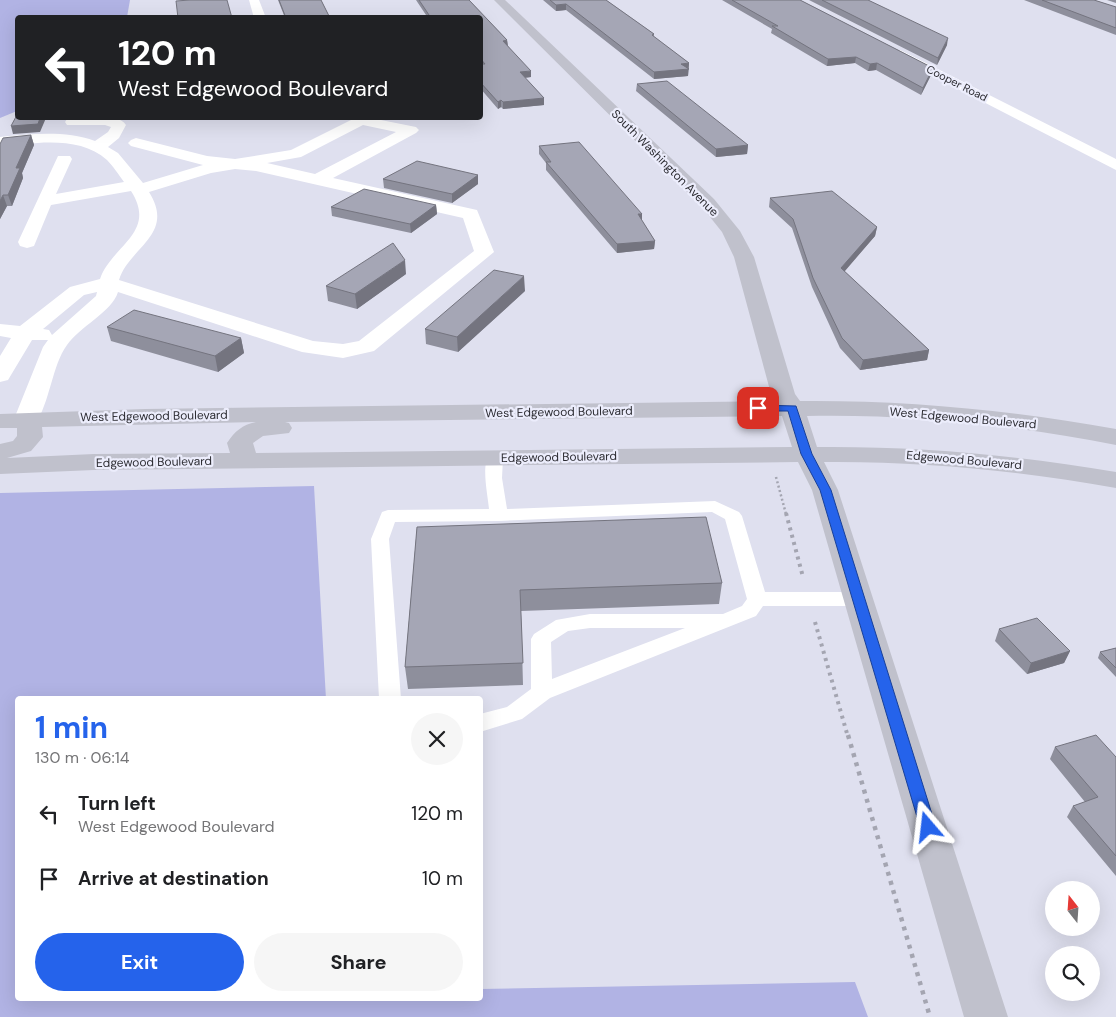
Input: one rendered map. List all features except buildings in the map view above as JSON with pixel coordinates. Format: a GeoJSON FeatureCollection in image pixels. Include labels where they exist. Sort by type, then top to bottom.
{"type":"FeatureCollection","features":[{"type":"Feature","properties":{"kind":"street"},"geometry":{"type":"LineString","coordinates":[[254,0],[259,15]]}},
{"type":"Feature","properties":{"kind":"street","name":"South Washington Avenue"},"geometry":{"type":"LineString","coordinates":[[499,0],[708,203],[731,231],[744,257],[783,394],[792,408],[807,454],[825,490],[986,1017]]}},
{"type":"Feature","properties":{"kind":"street","name":"Cooper Road"},"geometry":{"type":"LineString","coordinates":[[886,46],[1116,165]]}},
{"type":"Feature","properties":{"kind":"street"},"geometry":{"type":"LineString","coordinates":[[54,138],[74,120],[107,120],[119,126],[114,135],[98,146]]}},
{"type":"Feature","properties":{"kind":"street"},"geometry":{"type":"LineString","coordinates":[[46,201],[137,187],[208,168],[295,154],[361,120],[411,130],[319,180]]}},
{"type":"Feature","properties":{"kind":"street"},"geometry":{"type":"LineString","coordinates":[[0,142],[54,138],[80,140],[98,146],[116,158],[137,187],[148,207],[149,220],[140,239],[111,274],[106,297],[60,337],[54,347],[26,419],[29,424],[30,437],[22,446],[0,452]]}},
{"type":"Feature","properties":{"kind":"street"},"geometry":{"type":"LineString","coordinates":[[0,374],[25,333],[77,291],[109,283],[310,347],[343,351],[366,346],[484,252],[471,214],[256,166],[207,161],[136,143]]}},
{"type":"Feature","properties":{"kind":"street"},"geometry":{"type":"LineString","coordinates":[[27,242],[46,201],[50,185],[64,159]]}},
{"type":"Feature","properties":{"kind":"street"},"geometry":{"type":"LineString","coordinates":[[0,330],[60,337]]}},
{"type":"Feature","properties":{"kind":"street","name":"West Edgewood Boulevard"},"geometry":{"type":"LineString","coordinates":[[0,421],[145,416],[792,408],[906,411],[1014,421],[1116,437]]}},
{"type":"Feature","properties":{"kind":"street"},"geometry":{"type":"LineString","coordinates":[[247,461],[240,443],[246,433],[259,428],[417,425],[468,413]]}},
{"type":"Feature","properties":{"kind":"street","name":"Edgewood Boulevard"},"geometry":{"type":"LineString","coordinates":[[0,466],[94,462],[807,454],[921,455],[1004,462],[1116,480]]}},
{"type":"Feature","properties":{"kind":"lane"},"geometry":{"type":"LineString","coordinates":[[495,458],[494,478],[499,515]]}},
{"type":"Feature","properties":{"kind":"lane"},"geometry":{"type":"LineString","coordinates":[[390,696],[380,538],[388,516],[499,515],[715,506],[733,516],[756,599],[749,611],[542,692],[514,713],[483,722]]}},
{"type":"Feature","properties":{"kind":"lane"},"geometry":{"type":"LineString","coordinates":[[756,599],[858,599]]}},
{"type":"Feature","properties":{"kind":"lane"},"geometry":{"type":"LineString","coordinates":[[542,692],[541,639],[563,625],[590,621],[725,621]]}},
{"type":"Feature","properties":{"kind":"path"},"geometry":{"type":"LineString","coordinates":[[775,474],[808,598],[930,1017]]}},
{"type":"Feature","properties":{"kind":"shaded area"},"geometry":{"type":"Polygon","coordinates":[[[0,0],[130,0],[127,15],[15,15],[15,112],[0,118],[0,0]]]}},
{"type":"Feature","properties":{"kind":"shaded area"},"geometry":{"type":"Polygon","coordinates":[[[314,486],[326,696],[15,696],[15,1001],[483,1001],[483,989],[855,982],[868,1017],[0,1017],[0,493],[314,486]]]}},
{"type":"Feature","properties":{"kind":"route"},"geometry":{"type":"LineString","coordinates":[[758,408],[792,408],[807,454],[825,490],[928,827]]}}]}
